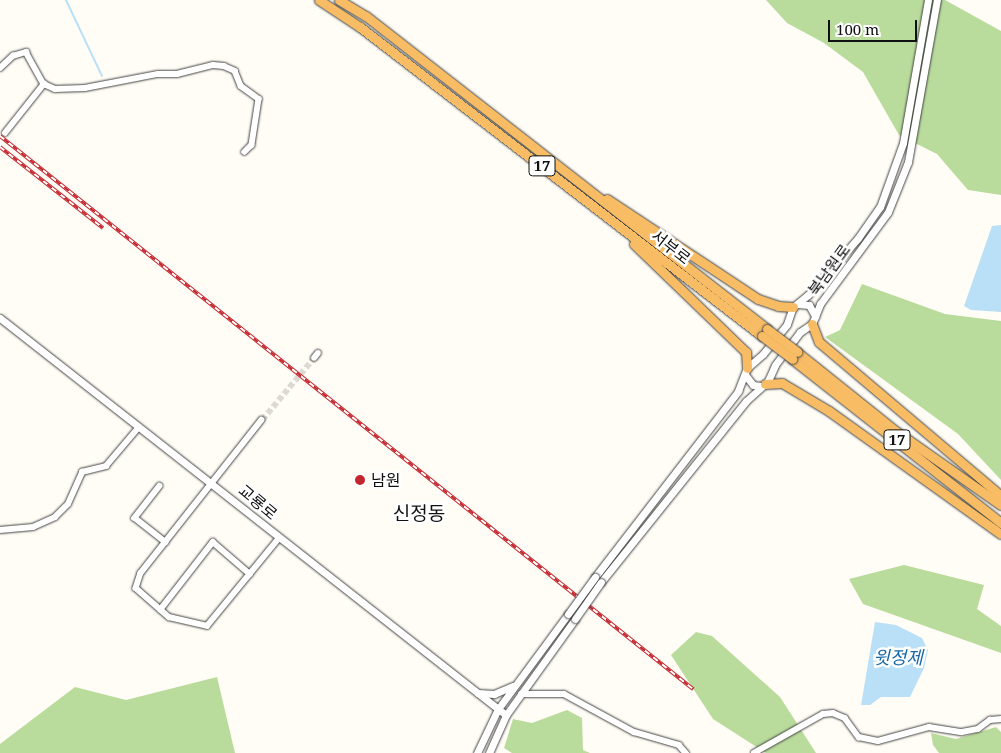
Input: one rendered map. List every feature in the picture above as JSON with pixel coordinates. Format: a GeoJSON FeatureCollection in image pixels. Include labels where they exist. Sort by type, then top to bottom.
{"type":"FeatureCollection","features":[{"type":"Feature","properties":{"kind":"highway","name":"서부로"},"geometry":{"type":"LineString","coordinates":[[319,0],[360,27],[552,169],[764,333],[897,432],[1001,505]]}},
{"type":"Feature","properties":{"kind":"highway","name":"서부로"},"geometry":{"type":"LineString","coordinates":[[339,0],[366,16],[552,169]]}},
{"type":"Feature","properties":{"kind":"highway"},"geometry":{"type":"LineString","coordinates":[[552,169],[758,299],[778,306],[795,306]]}},
{"type":"Feature","properties":{"kind":"highway"},"geometry":{"type":"LineString","coordinates":[[552,169],[640,249],[746,352],[746,372]]}},
{"type":"Feature","properties":{"kind":"highway"},"geometry":{"type":"LineString","coordinates":[[813,320],[819,342],[1001,496]]}},
{"type":"Feature","properties":{"kind":"highway","name":"서부로"},"geometry":{"type":"LineString","coordinates":[[794,355],[1001,523]]}},
{"type":"Feature","properties":{"kind":"highway"},"geometry":{"type":"LineString","coordinates":[[763,385],[782,382],[829,411],[1001,534]]}},
{"type":"Feature","properties":{"kind":"street","name":"북남원로"},"geometry":{"type":"LineString","coordinates":[[498,709],[594,577],[681,469],[738,391],[746,372],[787,324],[795,306],[858,238],[888,190],[903,143],[928,0]]}},
{"type":"Feature","properties":{"kind":"street","name":"북남원로"},"geometry":{"type":"LineString","coordinates":[[506,714],[601,582],[763,385],[780,358],[800,332],[813,320],[820,304],[888,212],[902,180],[937,0]]}},
{"type":"Feature","properties":{"kind":"street"},"geometry":{"type":"LineString","coordinates":[[0,68],[13,56],[26,52],[44,84],[55,89],[85,88],[158,74],[177,74],[214,64],[224,66],[235,71],[241,86],[259,99],[252,145],[245,152]]}},
{"type":"Feature","properties":{"kind":"street"},"geometry":{"type":"LineString","coordinates":[[5,133],[44,84]]}},
{"type":"Feature","properties":{"kind":"street"},"geometry":{"type":"LineString","coordinates":[[795,306],[809,305],[813,320]]}},
{"type":"Feature","properties":{"kind":"street","name":"교룡로"},"geometry":{"type":"LineString","coordinates":[[0,318],[138,427],[212,482],[279,538],[506,714]]}},
{"type":"Feature","properties":{"kind":"street"},"geometry":{"type":"LineString","coordinates":[[746,372],[753,385],[763,385]]}},
{"type":"Feature","properties":{"kind":"street"},"geometry":{"type":"LineString","coordinates":[[262,420],[212,482],[136,583],[138,592],[169,617],[207,626],[279,538]]}},
{"type":"Feature","properties":{"kind":"street"},"geometry":{"type":"LineString","coordinates":[[0,530],[33,527],[55,517],[68,504],[82,472],[106,466],[138,427]]}},
{"type":"Feature","properties":{"kind":"street"},"geometry":{"type":"LineString","coordinates":[[160,486],[135,518],[166,542]]}},
{"type":"Feature","properties":{"kind":"street"},"geometry":{"type":"LineString","coordinates":[[160,610],[212,542],[250,574]]}},
{"type":"Feature","properties":{"kind":"street"},"geometry":{"type":"LineString","coordinates":[[477,693],[494,694],[515,685]]}},
{"type":"Feature","properties":{"kind":"street"},"geometry":{"type":"LineString","coordinates":[[521,694],[564,694],[634,732],[680,745],[686,753]]}},
{"type":"Feature","properties":{"kind":"street"},"geometry":{"type":"LineString","coordinates":[[477,753],[498,709]]}},
{"type":"Feature","properties":{"kind":"street"},"geometry":{"type":"LineString","coordinates":[[754,753],[823,714],[834,713],[845,718],[859,737],[878,741],[928,726],[962,732],[978,729],[990,720],[1001,719]]}},
{"type":"Feature","properties":{"kind":"street"},"geometry":{"type":"LineString","coordinates":[[489,753],[506,714]]}},
{"type":"Feature","properties":{"kind":"green space"},"geometry":{"type":"Polygon","coordinates":[[[766,0],[945,0],[1001,31],[1001,195],[968,190],[937,154],[899,135],[863,72],[824,43],[787,23],[766,0]]]}},
{"type":"Feature","properties":{"kind":"green space"},"geometry":{"type":"Polygon","coordinates":[[[862,284],[945,314],[1001,321],[1001,480],[958,434],[825,337],[840,330],[862,284]]]}},
{"type":"Feature","properties":{"kind":"green space"},"geometry":{"type":"Polygon","coordinates":[[[904,565],[984,585],[977,609],[1001,626],[1001,653],[863,604],[849,579],[904,565]]]}},
{"type":"Feature","properties":{"kind":"green space"},"geometry":{"type":"Polygon","coordinates":[[[696,632],[712,636],[780,697],[816,753],[766,753],[713,719],[671,655],[696,632]]]}},
{"type":"Feature","properties":{"kind":"green space"},"geometry":{"type":"Polygon","coordinates":[[[217,677],[235,753],[0,753],[0,744],[75,687],[126,700],[217,677]]]}},
{"type":"Feature","properties":{"kind":"green space"},"geometry":{"type":"Polygon","coordinates":[[[567,710],[582,718],[583,750],[590,753],[512,753],[504,748],[513,719],[532,723],[567,710]]]}},
{"type":"Feature","properties":{"kind":"green space"},"geometry":{"type":"Polygon","coordinates":[[[996,727],[1001,732],[1001,753],[939,753],[933,745],[931,733],[956,739],[996,727]]]}},
{"type":"Feature","properties":{"kind":"water"},"geometry":{"type":"Polygon","coordinates":[[[1001,225],[1001,312],[971,310],[964,306],[992,226],[1001,225]]]}},
{"type":"Feature","properties":{"kind":"water","name":"윗정제"},"geometry":{"type":"Polygon","coordinates":[[[875,622],[896,625],[922,638],[928,650],[924,668],[910,697],[881,697],[870,705],[861,705],[875,622]]]}},
{"type":"Feature","properties":{"kind":"waterway"},"geometry":{"type":"LineString","coordinates":[[66,0],[102,76]]}},
{"type":"Feature","properties":{"kind":"tunnel"},"geometry":{"type":"LineString","coordinates":[[262,420],[314,358]]}},
{"type":"Feature","properties":{"kind":"railway"},"geometry":{"type":"LineString","coordinates":[[0,136],[693,689]]}},
{"type":"Feature","properties":{"kind":"railway"},"geometry":{"type":"LineString","coordinates":[[0,147],[103,228]]}},
{"type":"Feature","properties":{"kind":"place","name":"남원"},"geometry":{"type":"Point","coordinates":[360,480]}},
{"type":"Feature","properties":{"kind":"district","name":"신정동"},"geometry":{"type":"Point","coordinates":[419,514]}}]}
